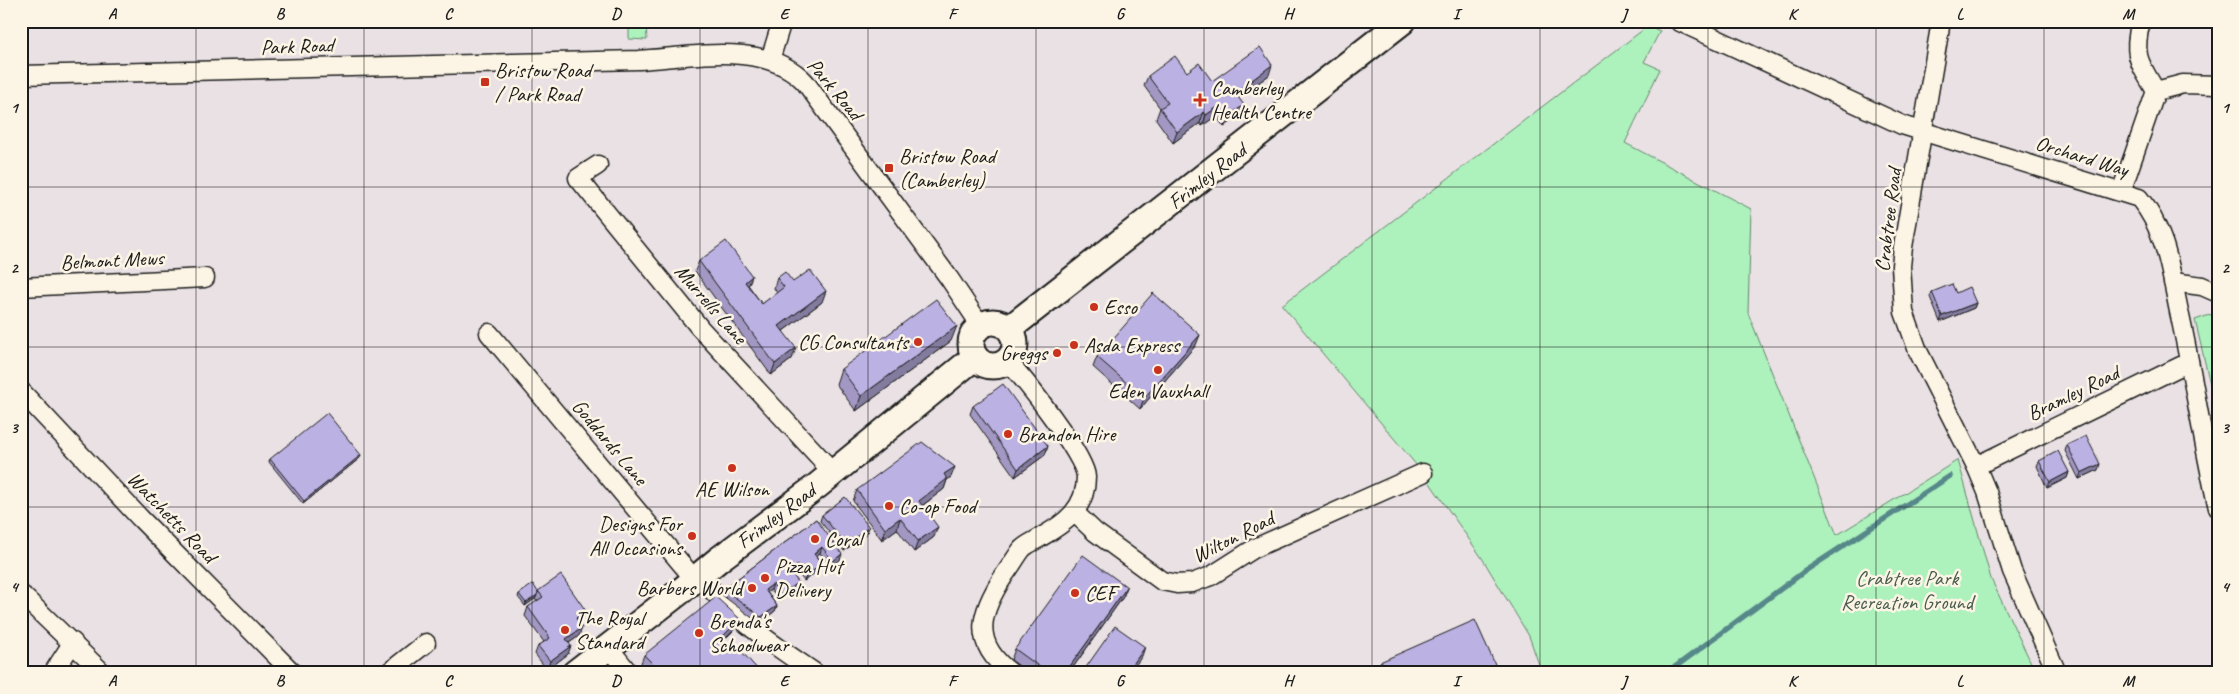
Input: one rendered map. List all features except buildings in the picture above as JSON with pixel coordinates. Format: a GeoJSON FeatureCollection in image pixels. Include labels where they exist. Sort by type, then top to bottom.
{"type":"FeatureCollection","features":[{"type":"Feature","properties":{"kind":"main road","name":"Frimley Road"},"geometry":{"type":"LineString","coordinates":[[1010,328],[1402,21]]}},
{"type":"Feature","properties":{"kind":"main road"},"geometry":{"type":"LineString","coordinates":[[994,321],[1010,328],[1016,343],[1015,351],[1007,361],[997,366],[989,366],[975,357],[971,342],[973,334],[981,326],[994,321]]}},
{"type":"Feature","properties":{"kind":"main road","name":"Frimley Road"},"geometry":{"type":"LineString","coordinates":[[575,673],[831,474],[975,357]]}},
{"type":"Feature","properties":{"kind":"street"},"geometry":{"type":"LineString","coordinates":[[770,60],[782,21]]}},
{"type":"Feature","properties":{"kind":"street"},"geometry":{"type":"LineString","coordinates":[[1678,21],[1879,116],[1923,131]]}},
{"type":"Feature","properties":{"kind":"street","name":"Crabtree Road"},"geometry":{"type":"LineString","coordinates":[[1941,21],[1901,266],[1904,312],[1918,351],[1976,466],[1987,492],[2012,571],[2057,673]]}},
{"type":"Feature","properties":{"kind":"street"},"geometry":{"type":"LineString","coordinates":[[2122,192],[2156,91],[2138,61],[2136,38],[2141,21]]}},
{"type":"Feature","properties":{"kind":"street","name":"Park Road"},"geometry":{"type":"LineString","coordinates":[[21,75],[639,60],[732,54],[757,56],[788,67],[804,82],[949,278],[981,326]]}},
{"type":"Feature","properties":{"kind":"street"},"geometry":{"type":"LineString","coordinates":[[2156,91],[2182,84],[2218,85]]}},
{"type":"Feature","properties":{"kind":"street","name":"Orchard Way"},"geometry":{"type":"LineString","coordinates":[[1923,131],[2139,198],[2151,212],[2163,241],[2173,282],[2218,508]]}},
{"type":"Feature","properties":{"kind":"street","name":"Murrells Lane"},"geometry":{"type":"LineString","coordinates":[[598,165],[578,178],[700,328],[821,459],[831,474]]}},
{"type":"Feature","properties":{"kind":"street","name":"Belmont Mews"},"geometry":{"type":"LineString","coordinates":[[21,286],[205,278]]}},
{"type":"Feature","properties":{"kind":"street"},"geometry":{"type":"LineString","coordinates":[[2173,282],[2202,286],[2218,293]]}},
{"type":"Feature","properties":{"kind":"street","name":"Goddards Lane"},"geometry":{"type":"LineString","coordinates":[[489,333],[697,578],[756,633],[815,673]]}},
{"type":"Feature","properties":{"kind":"street"},"geometry":{"type":"LineString","coordinates":[[1007,361],[1022,376],[1076,453],[1086,474],[1084,492],[1075,513],[1060,526],[1023,548],[989,599],[982,628],[986,644],[997,662],[1011,673]]}},
{"type":"Feature","properties":{"kind":"street","name":"Bramley Road"},"geometry":{"type":"LineString","coordinates":[[1976,466],[2190,362]]}},
{"type":"Feature","properties":{"kind":"street","name":"Watchetts Road"},"geometry":{"type":"LineString","coordinates":[[21,391],[140,518],[292,673]]}},
{"type":"Feature","properties":{"kind":"street","name":"Wilton Road"},"geometry":{"type":"LineString","coordinates":[[1075,513],[1095,532],[1162,581],[1177,584],[1192,583],[1211,576],[1255,548],[1423,472]]}},
{"type":"Feature","properties":{"kind":"street"},"geometry":{"type":"LineString","coordinates":[[21,594],[73,642],[103,673]]}},
{"type":"Feature","properties":{"kind":"street"},"geometry":{"type":"LineString","coordinates":[[53,673],[73,642]]}},
{"type":"Feature","properties":{"kind":"street"},"geometry":{"type":"LineString","coordinates":[[388,673],[426,643]]}},
{"type":"Feature","properties":{"kind":"street"},"geometry":{"type":"LineString","coordinates":[[608,647],[629,673]]}},
{"type":"Feature","properties":{"kind":"green space"},"geometry":{"type":"Polygon","coordinates":[[[629,21],[646,21],[647,40],[629,39],[629,21]]]}},
{"type":"Feature","properties":{"kind":"green space","name":"Crabtree Park Recreation Ground"},"geometry":{"type":"Polygon","coordinates":[[[1648,26],[1660,31],[1644,62],[1660,69],[1625,143],[1751,209],[1748,313],[1837,535],[1958,460],[1991,579],[2036,673],[1542,673],[1529,636],[1482,558],[1423,473],[1282,305],[1648,26]]]}},
{"type":"Feature","properties":{"kind":"green space"},"geometry":{"type":"Polygon","coordinates":[[[2218,312],[2218,418],[2195,320],[2218,312]]]}},
{"type":"Feature","properties":{"kind":"waterway"},"geometry":{"type":"LineString","coordinates":[[1667,673],[1805,571],[1950,476]]}},
{"type":"Feature","properties":{"kind":"place","name":"Bristow Road / Park Road"},"geometry":{"type":"Point","coordinates":[485,82]}},
{"type":"Feature","properties":{"kind":"place","name":"Camberley Health Centre"},"geometry":{"type":"Point","coordinates":[1200,100]}},
{"type":"Feature","properties":{"kind":"place","name":"Bristow Road (Camberley)"},"geometry":{"type":"Point","coordinates":[889,168]}},
{"type":"Feature","properties":{"kind":"place","name":"Esso"},"geometry":{"type":"Point","coordinates":[1094,307]}},
{"type":"Feature","properties":{"kind":"place","name":"CG Consultants"},"geometry":{"type":"Point","coordinates":[918,342]}},
{"type":"Feature","properties":{"kind":"place","name":"Asda Express"},"geometry":{"type":"Point","coordinates":[1074,345]}},
{"type":"Feature","properties":{"kind":"place","name":"Greggs"},"geometry":{"type":"Point","coordinates":[1057,353]}},
{"type":"Feature","properties":{"kind":"place","name":"Eden Vauxhall"},"geometry":{"type":"Point","coordinates":[1158,370]}},
{"type":"Feature","properties":{"kind":"place","name":"Brandon Hire"},"geometry":{"type":"Point","coordinates":[1008,434]}},
{"type":"Feature","properties":{"kind":"place","name":"AE Wilson"},"geometry":{"type":"Point","coordinates":[732,468]}},
{"type":"Feature","properties":{"kind":"place","name":"Co-op Food"},"geometry":{"type":"Point","coordinates":[889,506]}},
{"type":"Feature","properties":{"kind":"place","name":"Designs For All Occasions"},"geometry":{"type":"Point","coordinates":[692,536]}},
{"type":"Feature","properties":{"kind":"place","name":"Coral"},"geometry":{"type":"Point","coordinates":[815,539]}},
{"type":"Feature","properties":{"kind":"place","name":"Pizza Hut Delivery"},"geometry":{"type":"Point","coordinates":[765,578]}},
{"type":"Feature","properties":{"kind":"place","name":"Barbers World"},"geometry":{"type":"Point","coordinates":[752,588]}},
{"type":"Feature","properties":{"kind":"place","name":"CEF"},"geometry":{"type":"Point","coordinates":[1075,593]}},
{"type":"Feature","properties":{"kind":"place","name":"The Royal Standard"},"geometry":{"type":"Point","coordinates":[565,630]}},
{"type":"Feature","properties":{"kind":"place","name":"Brenda's Schoolwear"},"geometry":{"type":"Point","coordinates":[699,633]}}]}
